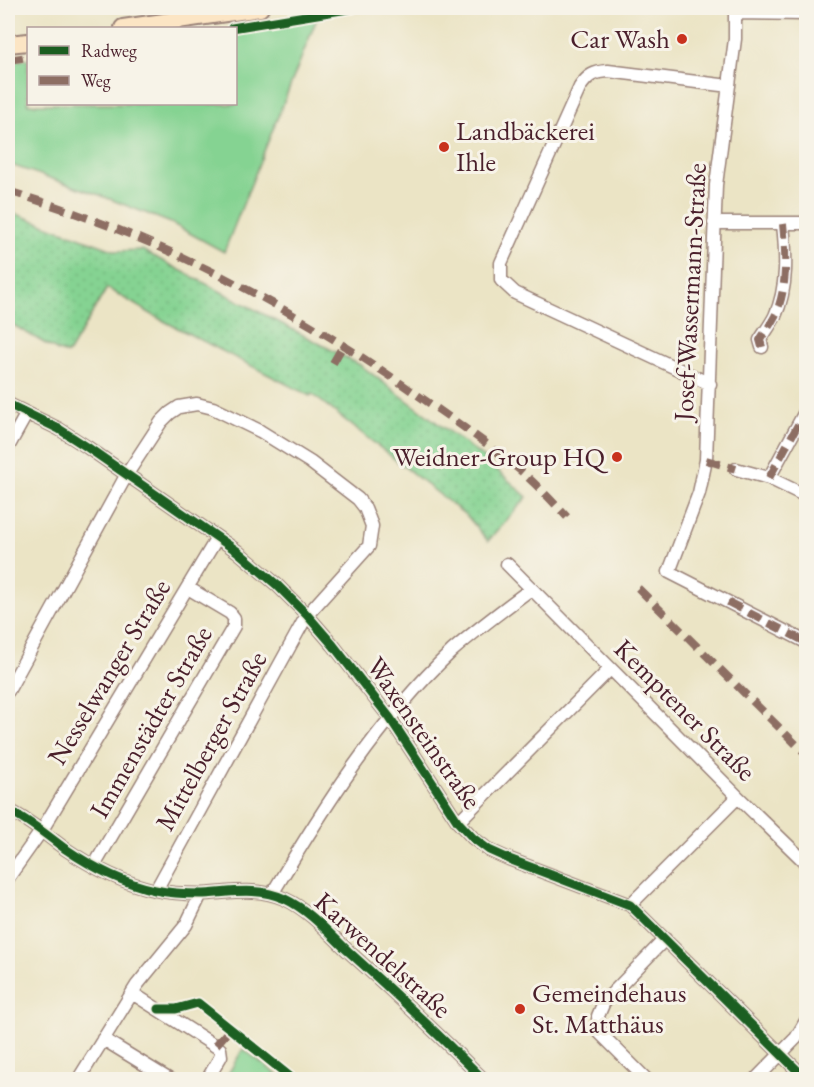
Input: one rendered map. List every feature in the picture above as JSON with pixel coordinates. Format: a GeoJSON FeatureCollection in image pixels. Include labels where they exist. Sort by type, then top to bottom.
{"type":"FeatureCollection","features":[{"type":"Feature","properties":{"kind":"main road"},"geometry":{"type":"LineString","coordinates":[[130,27],[260,8]]}},
{"type":"Feature","properties":{"kind":"main road"},"geometry":{"type":"LineString","coordinates":[[8,44],[27,42]]}},
{"type":"Feature","properties":{"kind":"street"},"geometry":{"type":"LineString","coordinates":[[735,10],[807,14]]}},
{"type":"Feature","properties":{"kind":"street","name":"Josef-Wassermann-Straße"},"geometry":{"type":"LineString","coordinates":[[735,10],[729,86],[716,185],[706,460],[699,493],[669,572],[807,642]]}},
{"type":"Feature","properties":{"kind":"street"},"geometry":{"type":"LineString","coordinates":[[710,384],[515,292],[501,280],[501,262],[586,78],[594,72],[608,71],[729,86]]}},
{"type":"Feature","properties":{"kind":"street"},"geometry":{"type":"LineString","coordinates":[[714,223],[807,223]]}},
{"type":"Feature","properties":{"kind":"street"},"geometry":{"type":"LineString","coordinates":[[762,347],[760,340],[775,315],[783,291],[785,243],[783,224]]}},
{"type":"Feature","properties":{"kind":"street","name":"Waxensteinstraße"},"geometry":{"type":"LineString","coordinates":[[8,404],[87,447],[251,562],[307,615],[390,718],[458,822],[473,838],[489,850],[540,873],[630,906],[807,1078]]}},
{"type":"Feature","properties":{"kind":"street","name":"Mittelberger Straße"},"geometry":{"type":"LineString","coordinates":[[8,691],[127,474],[161,422],[179,407],[197,404],[213,408],[260,431],[334,480],[365,508],[370,517],[372,534],[369,546],[307,615],[156,890]]}},
{"type":"Feature","properties":{"kind":"street"},"geometry":{"type":"LineString","coordinates":[[769,478],[807,410]]}},
{"type":"Feature","properties":{"kind":"street"},"geometry":{"type":"LineString","coordinates":[[8,447],[27,413]]}},
{"type":"Feature","properties":{"kind":"street"},"geometry":{"type":"LineString","coordinates":[[736,469],[769,478],[807,496]]}},
{"type":"Feature","properties":{"kind":"street","name":"Nesselwanger Straße"},"geometry":{"type":"LineString","coordinates":[[8,878],[42,830],[217,538]]}},
{"type":"Feature","properties":{"kind":"street","name":"Kemptener Straße"},"geometry":{"type":"LineString","coordinates":[[507,564],[738,797],[807,863]]}},
{"type":"Feature","properties":{"kind":"street","name":"Immenstädter Straße"},"geometry":{"type":"LineString","coordinates":[[94,866],[234,626],[234,618],[230,613],[188,588]]}},
{"type":"Feature","properties":{"kind":"street"},"geometry":{"type":"LineString","coordinates":[[272,894],[330,798],[390,718],[452,651],[531,589]]}},
{"type":"Feature","properties":{"kind":"street"},"geometry":{"type":"LineString","coordinates":[[458,822],[610,669]]}},
{"type":"Feature","properties":{"kind":"street"},"geometry":{"type":"LineString","coordinates":[[630,906],[738,797]]}},
{"type":"Feature","properties":{"kind":"street","name":"Karwendelstraße"},"geometry":{"type":"LineString","coordinates":[[8,810],[42,830],[63,847],[122,880],[156,890],[201,894],[247,890],[272,894],[297,906],[381,981],[484,1080]]}},
{"type":"Feature","properties":{"kind":"street"},"geometry":{"type":"LineString","coordinates":[[78,1080],[132,993],[186,925],[201,894]]}},
{"type":"Feature","properties":{"kind":"street"},"geometry":{"type":"LineString","coordinates":[[647,1080],[599,1032],[598,1016],[604,1002],[665,939]]}},
{"type":"Feature","properties":{"kind":"street"},"geometry":{"type":"LineString","coordinates":[[132,993],[220,1049],[221,1056],[207,1080]]}},
{"type":"Feature","properties":{"kind":"street"},"geometry":{"type":"LineString","coordinates":[[755,1080],[796,1038],[807,1021]]}},
{"type":"Feature","properties":{"kind":"street"},"geometry":{"type":"LineString","coordinates":[[103,1040],[170,1080]]}},
{"type":"Feature","properties":{"kind":"green space"},"geometry":{"type":"Polygon","coordinates":[[[318,16],[224,252],[171,223],[97,194],[8,164],[8,62],[27,59],[27,105],[237,105],[237,30],[318,16]]]}},
{"type":"Feature","properties":{"kind":"green space"},"geometry":{"type":"Polygon","coordinates":[[[8,211],[116,251],[142,250],[360,365],[484,458],[527,497],[488,541],[468,517],[312,394],[310,396],[158,318],[107,288],[68,354],[58,351],[8,322],[8,211]]]}},
{"type":"Feature","properties":{"kind":"green space"},"geometry":{"type":"Polygon","coordinates":[[[243,1049],[283,1079],[225,1079],[243,1049]]]}},
{"type":"Feature","properties":{"kind":"marked path"},"geometry":{"type":"LineString","coordinates":[[8,60],[27,57]]}},
{"type":"Feature","properties":{"kind":"marked path"},"geometry":{"type":"LineString","coordinates":[[8,191],[64,209],[169,251],[270,302],[319,330],[368,361],[483,442],[528,477],[567,517]]}},
{"type":"Feature","properties":{"kind":"marked path"},"geometry":{"type":"LineString","coordinates":[[762,347],[760,340],[775,316],[782,294],[785,258],[783,224]]}},
{"type":"Feature","properties":{"kind":"marked path"},"geometry":{"type":"LineString","coordinates":[[333,363],[344,344]]}},
{"type":"Feature","properties":{"kind":"marked path"},"geometry":{"type":"LineString","coordinates":[[769,478],[806,410]]}},
{"type":"Feature","properties":{"kind":"marked path"},"geometry":{"type":"LineString","coordinates":[[706,460],[736,469]]}},
{"type":"Feature","properties":{"kind":"marked path"},"geometry":{"type":"LineString","coordinates":[[638,588],[806,754]]}},
{"type":"Feature","properties":{"kind":"marked path"},"geometry":{"type":"LineString","coordinates":[[728,602],[806,642]]}},
{"type":"Feature","properties":{"kind":"marked path"},"geometry":{"type":"LineString","coordinates":[[216,1045],[231,1028]]}},
{"type":"Feature","properties":{"kind":"cycle path"},"geometry":{"type":"LineString","coordinates":[[237,27],[354,8]]}},
{"type":"Feature","properties":{"kind":"cycle path"},"geometry":{"type":"LineString","coordinates":[[8,404],[59,429],[237,551],[277,585],[333,645],[390,718],[458,822],[473,838],[489,850],[509,859],[630,905],[806,1079]]}},
{"type":"Feature","properties":{"kind":"cycle path"},"geometry":{"type":"LineString","coordinates":[[8,810],[85,862],[131,883],[177,893],[253,891],[274,895],[294,904],[318,922],[484,1080]]}},
{"type":"Feature","properties":{"kind":"cycle path"},"geometry":{"type":"LineString","coordinates":[[159,1009],[176,1009],[198,1003],[294,1080]]}},
{"type":"Feature","properties":{"kind":"place","name":"Car Wash"},"geometry":{"type":"Point","coordinates":[682,39]}},
{"type":"Feature","properties":{"kind":"place","name":"Landbäckerei Ihle"},"geometry":{"type":"Point","coordinates":[444,147]}},
{"type":"Feature","properties":{"kind":"place","name":"Weidner-Group HQ"},"geometry":{"type":"Point","coordinates":[617,457]}},
{"type":"Feature","properties":{"kind":"place","name":"Gemeindehaus St. Matthäus"},"geometry":{"type":"Point","coordinates":[520,1009]}}]}
